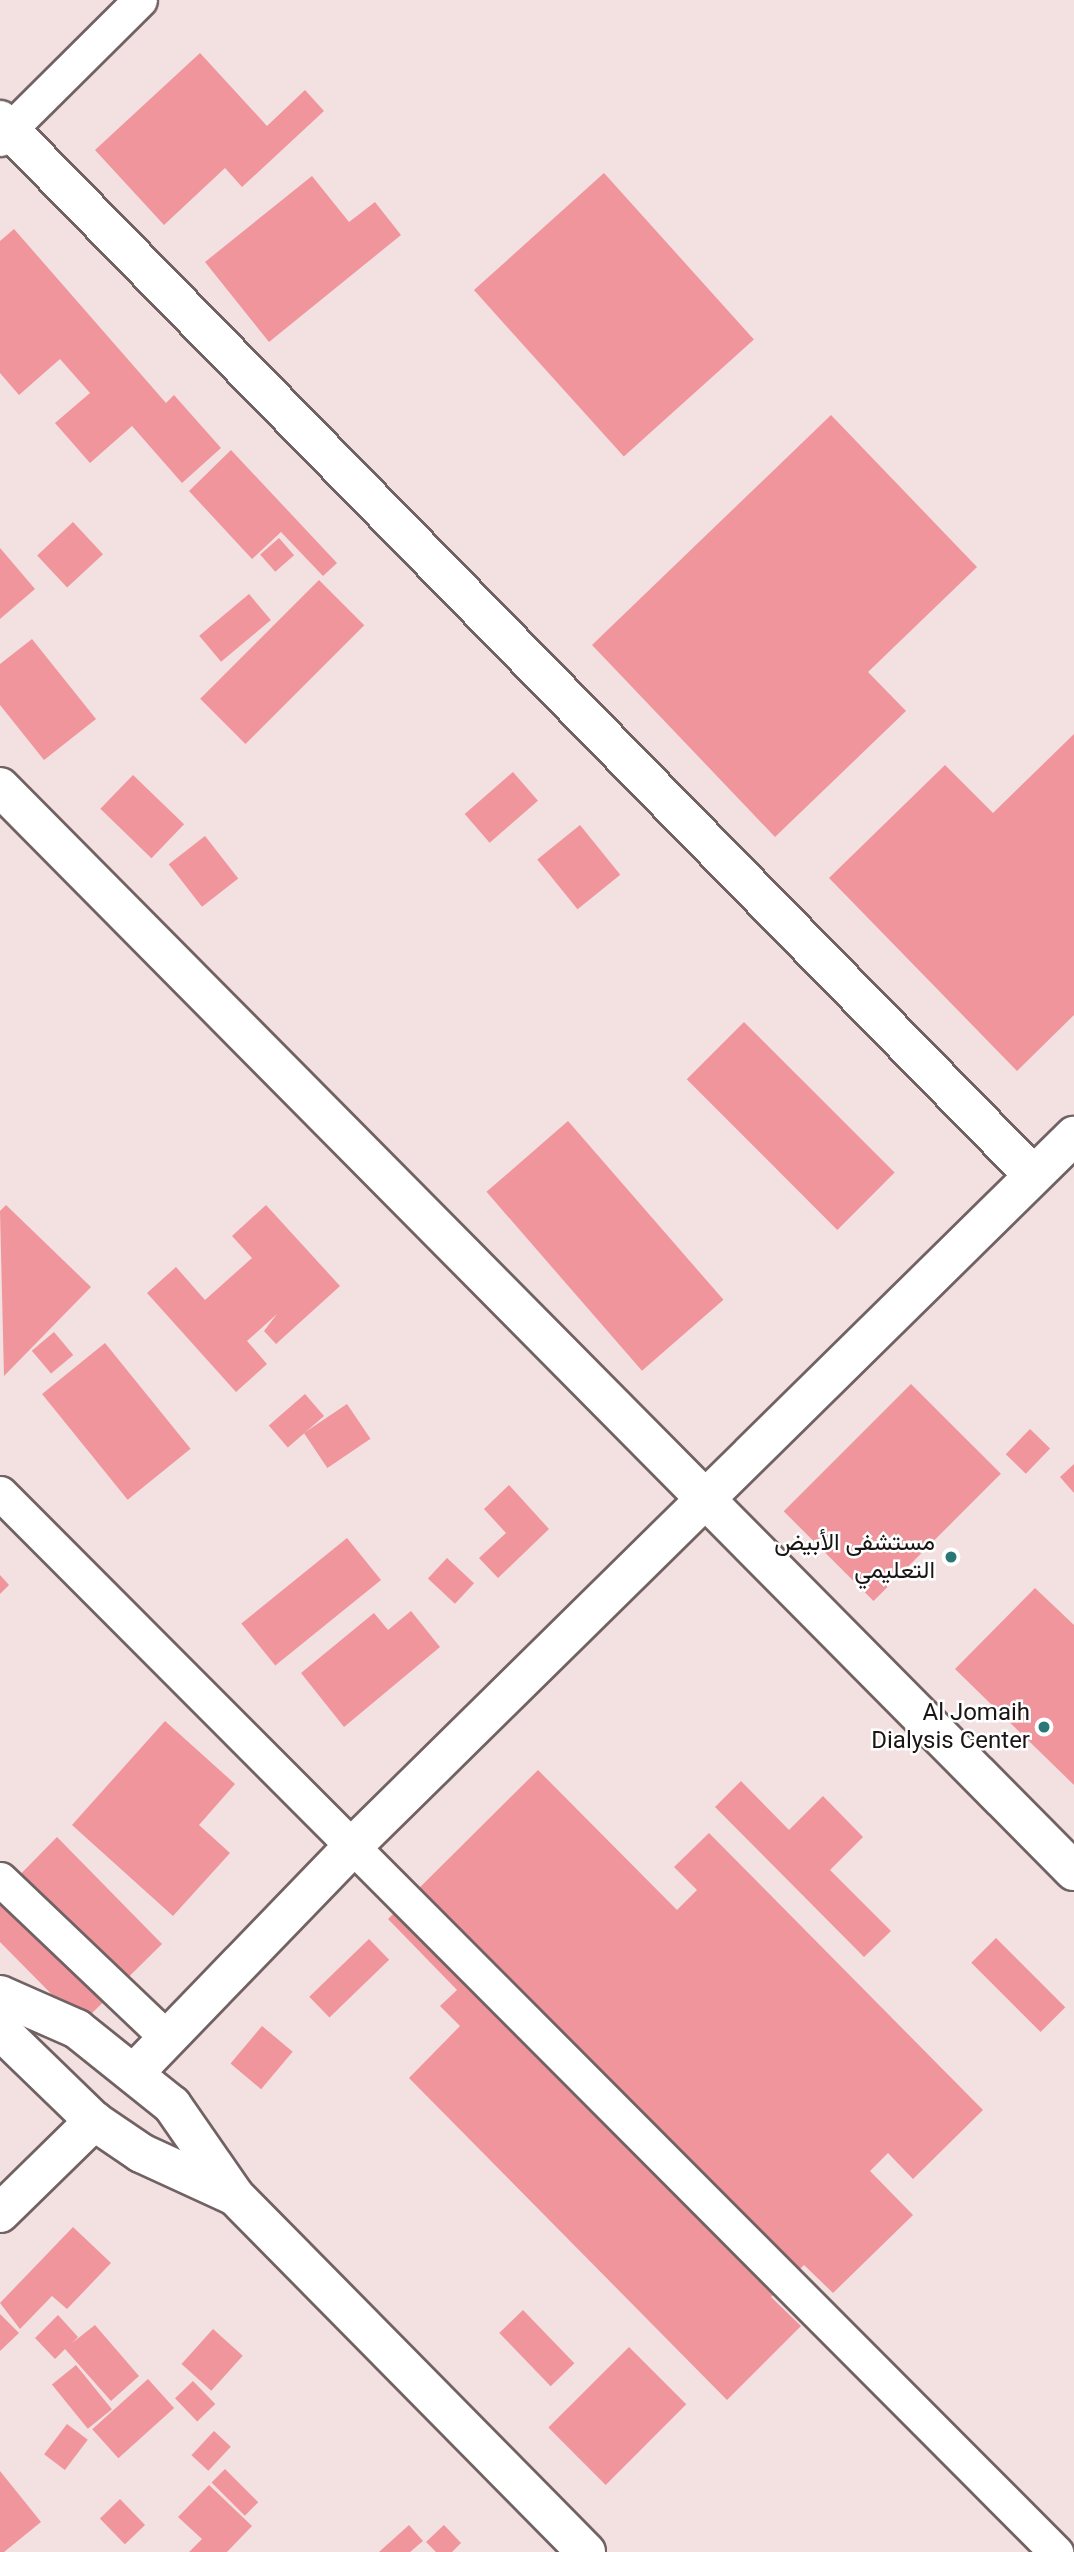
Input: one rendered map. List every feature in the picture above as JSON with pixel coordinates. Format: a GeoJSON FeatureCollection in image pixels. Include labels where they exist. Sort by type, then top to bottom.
{"type":"FeatureCollection","features":[{"type":"Feature","properties":{"kind":"street"},"geometry":{"type":"LineString","coordinates":[[140,0],[3,129],[1033,1175]]}},
{"type":"Feature","properties":{"kind":"street"},"geometry":{"type":"LineString","coordinates":[[0,787],[710,1498],[1074,1871]]}},
{"type":"Feature","properties":{"kind":"street"},"geometry":{"type":"LineString","coordinates":[[136,2071],[356,1843],[710,1498],[1074,1136]]}},
{"type":"Feature","properties":{"kind":"street"},"geometry":{"type":"LineString","coordinates":[[0,1493],[356,1843],[1056,2552]]}},
{"type":"Feature","properties":{"kind":"street"},"geometry":{"type":"LineString","coordinates":[[0,1879],[166,2037]]}},
{"type":"Feature","properties":{"kind":"street"},"geometry":{"type":"LineString","coordinates":[[0,1995],[77,2029],[136,2071],[201,2141],[235,2196],[586,2552]]}},
{"type":"Feature","properties":{"kind":"street"},"geometry":{"type":"LineString","coordinates":[[0,2031],[94,2121],[141,2153],[235,2196]]}},
{"type":"Feature","properties":{"kind":"street"},"geometry":{"type":"LineString","coordinates":[[0,2213],[94,2121]]}},
{"type":"Feature","properties":{"kind":"building"},"geometry":{"type":"Polygon","coordinates":[[[200,53],[267,126],[305,90],[324,111],[242,187],[225,168],[164,225],[95,150],[200,53]]]}},
{"type":"Feature","properties":{"kind":"building"},"geometry":{"type":"Polygon","coordinates":[[[604,173],[754,339],[624,457],[474,290],[604,173]]]}},
{"type":"Feature","properties":{"kind":"building"},"geometry":{"type":"Polygon","coordinates":[[[312,176],[349,222],[375,202],[401,235],[269,342],[205,262],[312,176]]]}},
{"type":"Feature","properties":{"kind":"building"},"geometry":{"type":"Polygon","coordinates":[[[14,229],[166,403],[174,395],[221,448],[182,483],[132,426],[90,463],[55,423],[90,393],[60,359],[19,395],[0,373],[0,241],[14,229]]]}},
{"type":"Feature","properties":{"kind":"building"},"geometry":{"type":"Polygon","coordinates":[[[831,415],[977,567],[868,672],[906,711],[775,837],[592,645],[831,415]]]}},
{"type":"Feature","properties":{"kind":"building"},"geometry":{"type":"Polygon","coordinates":[[[231,450],[337,563],[323,576],[281,532],[252,559],[189,491],[231,450]]]}},
{"type":"Feature","properties":{"kind":"building"},"geometry":{"type":"Polygon","coordinates":[[[73,522],[103,554],[67,588],[37,555],[73,522]]]}},
{"type":"Feature","properties":{"kind":"building"},"geometry":{"type":"Polygon","coordinates":[[[279,538],[294,555],[275,572],[260,554],[279,538]]]}},
{"type":"Feature","properties":{"kind":"building"},"geometry":{"type":"Polygon","coordinates":[[[0,548],[35,589],[0,619],[0,548]]]}},
{"type":"Feature","properties":{"kind":"building"},"geometry":{"type":"Polygon","coordinates":[[[319,580],[364,625],[245,744],[200,699],[319,580]]]}},
{"type":"Feature","properties":{"kind":"building"},"geometry":{"type":"Polygon","coordinates":[[[249,594],[271,620],[221,662],[199,636],[249,594]]]}},
{"type":"Feature","properties":{"kind":"building"},"geometry":{"type":"Polygon","coordinates":[[[32,639],[96,719],[44,760],[0,705],[0,664],[32,639]]]}},
{"type":"Feature","properties":{"kind":"building"},"geometry":{"type":"Polygon","coordinates":[[[1074,734],[1074,1015],[1017,1071],[829,878],[945,765],[993,813],[1074,734]]]}},
{"type":"Feature","properties":{"kind":"building"},"geometry":{"type":"Polygon","coordinates":[[[513,772],[538,801],[490,843],[465,814],[513,772]]]}},
{"type":"Feature","properties":{"kind":"building"},"geometry":{"type":"Polygon","coordinates":[[[133,775],[184,824],[151,858],[100,809],[133,775]]]}},
{"type":"Feature","properties":{"kind":"building"},"geometry":{"type":"Polygon","coordinates":[[[580,825],[620,875],[578,909],[537,860],[580,825]]]}},
{"type":"Feature","properties":{"kind":"building"},"geometry":{"type":"Polygon","coordinates":[[[205,836],[238,879],[202,907],[169,864],[205,836]]]}},
{"type":"Feature","properties":{"kind":"building"},"geometry":{"type":"Polygon","coordinates":[[[744,1022],[895,1173],[837,1230],[687,1079],[744,1022]]]}},
{"type":"Feature","properties":{"kind":"building"},"geometry":{"type":"Polygon","coordinates":[[[568,1121],[723,1300],[642,1371],[486,1192],[568,1121]]]}},
{"type":"Feature","properties":{"kind":"building"},"geometry":{"type":"Polygon","coordinates":[[[6,1205],[91,1287],[4,1376],[0,1211],[6,1205]]]}},
{"type":"Feature","properties":{"kind":"building"},"geometry":{"type":"Polygon","coordinates":[[[266,1205],[340,1286],[276,1344],[264,1331],[277,1314],[247,1341],[267,1364],[236,1392],[147,1293],[176,1267],[205,1300],[252,1258],[232,1236],[266,1205]]]}},
{"type":"Feature","properties":{"kind":"building"},"geometry":{"type":"Polygon","coordinates":[[[54,1332],[73,1355],[51,1374],[32,1351],[54,1332]]]}},
{"type":"Feature","properties":{"kind":"building"},"geometry":{"type":"Polygon","coordinates":[[[105,1343],[191,1449],[128,1500],[42,1394],[105,1343]]]}},
{"type":"Feature","properties":{"kind":"building"},"geometry":{"type":"Polygon","coordinates":[[[911,1384],[1001,1474],[874,1601],[784,1511],[911,1384]]]}},
{"type":"Feature","properties":{"kind":"building"},"geometry":{"type":"Polygon","coordinates":[[[305,1394],[324,1416],[288,1447],[269,1425],[305,1394]]]}},
{"type":"Feature","properties":{"kind":"building"},"geometry":{"type":"Polygon","coordinates":[[[347,1404],[370,1439],[327,1468],[304,1433],[347,1404]]]}},
{"type":"Feature","properties":{"kind":"building"},"geometry":{"type":"Polygon","coordinates":[[[1030,1429],[1050,1448],[1026,1474],[1006,1454],[1030,1429]]]}},
{"type":"Feature","properties":{"kind":"building"},"geometry":{"type":"Polygon","coordinates":[[[1074,1464],[1074,1493],[1060,1477],[1074,1464]]]}},
{"type":"Feature","properties":{"kind":"building"},"geometry":{"type":"Polygon","coordinates":[[[509,1485],[549,1529],[498,1578],[479,1558],[506,1533],[484,1509],[509,1485]]]}},
{"type":"Feature","properties":{"kind":"building"},"geometry":{"type":"Polygon","coordinates":[[[347,1538],[381,1580],[275,1666],[241,1624],[347,1538]]]}},
{"type":"Feature","properties":{"kind":"building"},"geometry":{"type":"Polygon","coordinates":[[[447,1558],[474,1583],[455,1604],[428,1578],[447,1558]]]}},
{"type":"Feature","properties":{"kind":"building"},"geometry":{"type":"Polygon","coordinates":[[[0,1575],[9,1585],[0,1594],[0,1575]]]}},
{"type":"Feature","properties":{"kind":"building","name":"Al Jomaih Dialysis Center"},"geometry":{"type":"Polygon","coordinates":[[[1035,1588],[1074,1625],[1074,1785],[955,1669],[1035,1588]]]}},
{"type":"Feature","properties":{"kind":"building"},"geometry":{"type":"Polygon","coordinates":[[[411,1611],[440,1647],[344,1727],[301,1673],[374,1613],[388,1630],[411,1611]]]}},
{"type":"Feature","properties":{"kind":"building"},"geometry":{"type":"Polygon","coordinates":[[[165,1721],[235,1784],[199,1825],[230,1853],[173,1916],[72,1825],[165,1721]]]}},
{"type":"Feature","properties":{"kind":"building"},"geometry":{"type":"Polygon","coordinates":[[[538,1770],[677,1910],[697,1890],[674,1867],[709,1833],[983,2110],[913,2179],[888,2153],[870,2171],[913,2215],[833,2293],[804,2265],[771,2297],[801,2326],[727,2400],[409,2078],[460,2026],[440,2006],[457,1990],[388,1919],[538,1770]]]}},
{"type":"Feature","properties":{"kind":"building"},"geometry":{"type":"Polygon","coordinates":[[[741,1781],[789,1830],[823,1796],[863,1837],[830,1870],[891,1931],[864,1957],[715,1807],[741,1781]]]}},
{"type":"Feature","properties":{"kind":"building"},"geometry":{"type":"Polygon","coordinates":[[[57,1837],[162,1944],[81,2024],[0,1942],[0,1895],[57,1837]]]}},
{"type":"Feature","properties":{"kind":"building"},"geometry":{"type":"Polygon","coordinates":[[[996,1938],[1065,2007],[1041,2032],[971,1963],[996,1938]]]}},
{"type":"Feature","properties":{"kind":"building"},"geometry":{"type":"Polygon","coordinates":[[[369,1939],[389,1960],[329,2018],[309,1997],[369,1939]]]}},
{"type":"Feature","properties":{"kind":"building"},"geometry":{"type":"Polygon","coordinates":[[[262,2026],[293,2052],[261,2089],[231,2064],[262,2026]]]}},
{"type":"Feature","properties":{"kind":"building"},"geometry":{"type":"Polygon","coordinates":[[[73,2227],[111,2263],[67,2309],[52,2296],[20,2329],[0,2303],[73,2227]]]}},
{"type":"Feature","properties":{"kind":"building"},"geometry":{"type":"Polygon","coordinates":[[[523,2310],[574,2363],[551,2386],[499,2333],[523,2310]]]}},
{"type":"Feature","properties":{"kind":"building"},"geometry":{"type":"Polygon","coordinates":[[[0,2314],[19,2333],[0,2351],[0,2314]]]}},
{"type":"Feature","properties":{"kind":"building"},"geometry":{"type":"Polygon","coordinates":[[[58,2315],[78,2337],[72,2343],[95,2325],[139,2376],[111,2401],[65,2349],[55,2359],[35,2338],[58,2315]]]}},
{"type":"Feature","properties":{"kind":"building"},"geometry":{"type":"Polygon","coordinates":[[[213,2329],[243,2356],[211,2391],[182,2364],[213,2329]]]}},
{"type":"Feature","properties":{"kind":"building"},"geometry":{"type":"Polygon","coordinates":[[[629,2347],[686,2404],[606,2485],[548,2428],[629,2347]]]}},
{"type":"Feature","properties":{"kind":"building"},"geometry":{"type":"Polygon","coordinates":[[[76,2365],[112,2409],[88,2429],[52,2385],[76,2365]]]}},
{"type":"Feature","properties":{"kind":"building"},"geometry":{"type":"Polygon","coordinates":[[[148,2379],[174,2408],[118,2458],[92,2429],[148,2379]]]}},
{"type":"Feature","properties":{"kind":"building"},"geometry":{"type":"Polygon","coordinates":[[[193,2381],[215,2404],[197,2421],[175,2398],[193,2381]]]}},
{"type":"Feature","properties":{"kind":"building"},"geometry":{"type":"Polygon","coordinates":[[[67,2424],[88,2440],[65,2470],[44,2454],[67,2424]]]}},
{"type":"Feature","properties":{"kind":"building"},"geometry":{"type":"Polygon","coordinates":[[[214,2431],[231,2447],[208,2471],[191,2455],[214,2431]]]}},
{"type":"Feature","properties":{"kind":"building"},"geometry":{"type":"Polygon","coordinates":[[[225,2469],[258,2502],[245,2516],[212,2482],[225,2469]]]}},
{"type":"Feature","properties":{"kind":"building"},"geometry":{"type":"Polygon","coordinates":[[[0,2471],[41,2522],[4,2552],[0,2552],[0,2471]]]}},
{"type":"Feature","properties":{"kind":"building"},"geometry":{"type":"Polygon","coordinates":[[[209,2485],[252,2526],[227,2552],[189,2552],[202,2539],[178,2517],[209,2485]]]}},
{"type":"Feature","properties":{"kind":"building"},"geometry":{"type":"Polygon","coordinates":[[[120,2499],[145,2525],[125,2544],[100,2518],[120,2499]]]}},
{"type":"Feature","properties":{"kind":"building"},"geometry":{"type":"Polygon","coordinates":[[[409,2525],[423,2541],[410,2552],[379,2552],[409,2525]]]}},
{"type":"Feature","properties":{"kind":"building"},"geometry":{"type":"Polygon","coordinates":[[[444,2525],[461,2543],[452,2552],[436,2552],[426,2542],[444,2525]]]}},
{"type":"Feature","properties":{"kind":"place","name":"مستشفى الأبيض التعليمي"},"geometry":{"type":"Point","coordinates":[951,1557]}},
{"type":"Feature","properties":{"kind":"place","name":"Al Jomaih Dialysis Center"},"geometry":{"type":"Point","coordinates":[1044,1727]}}]}
